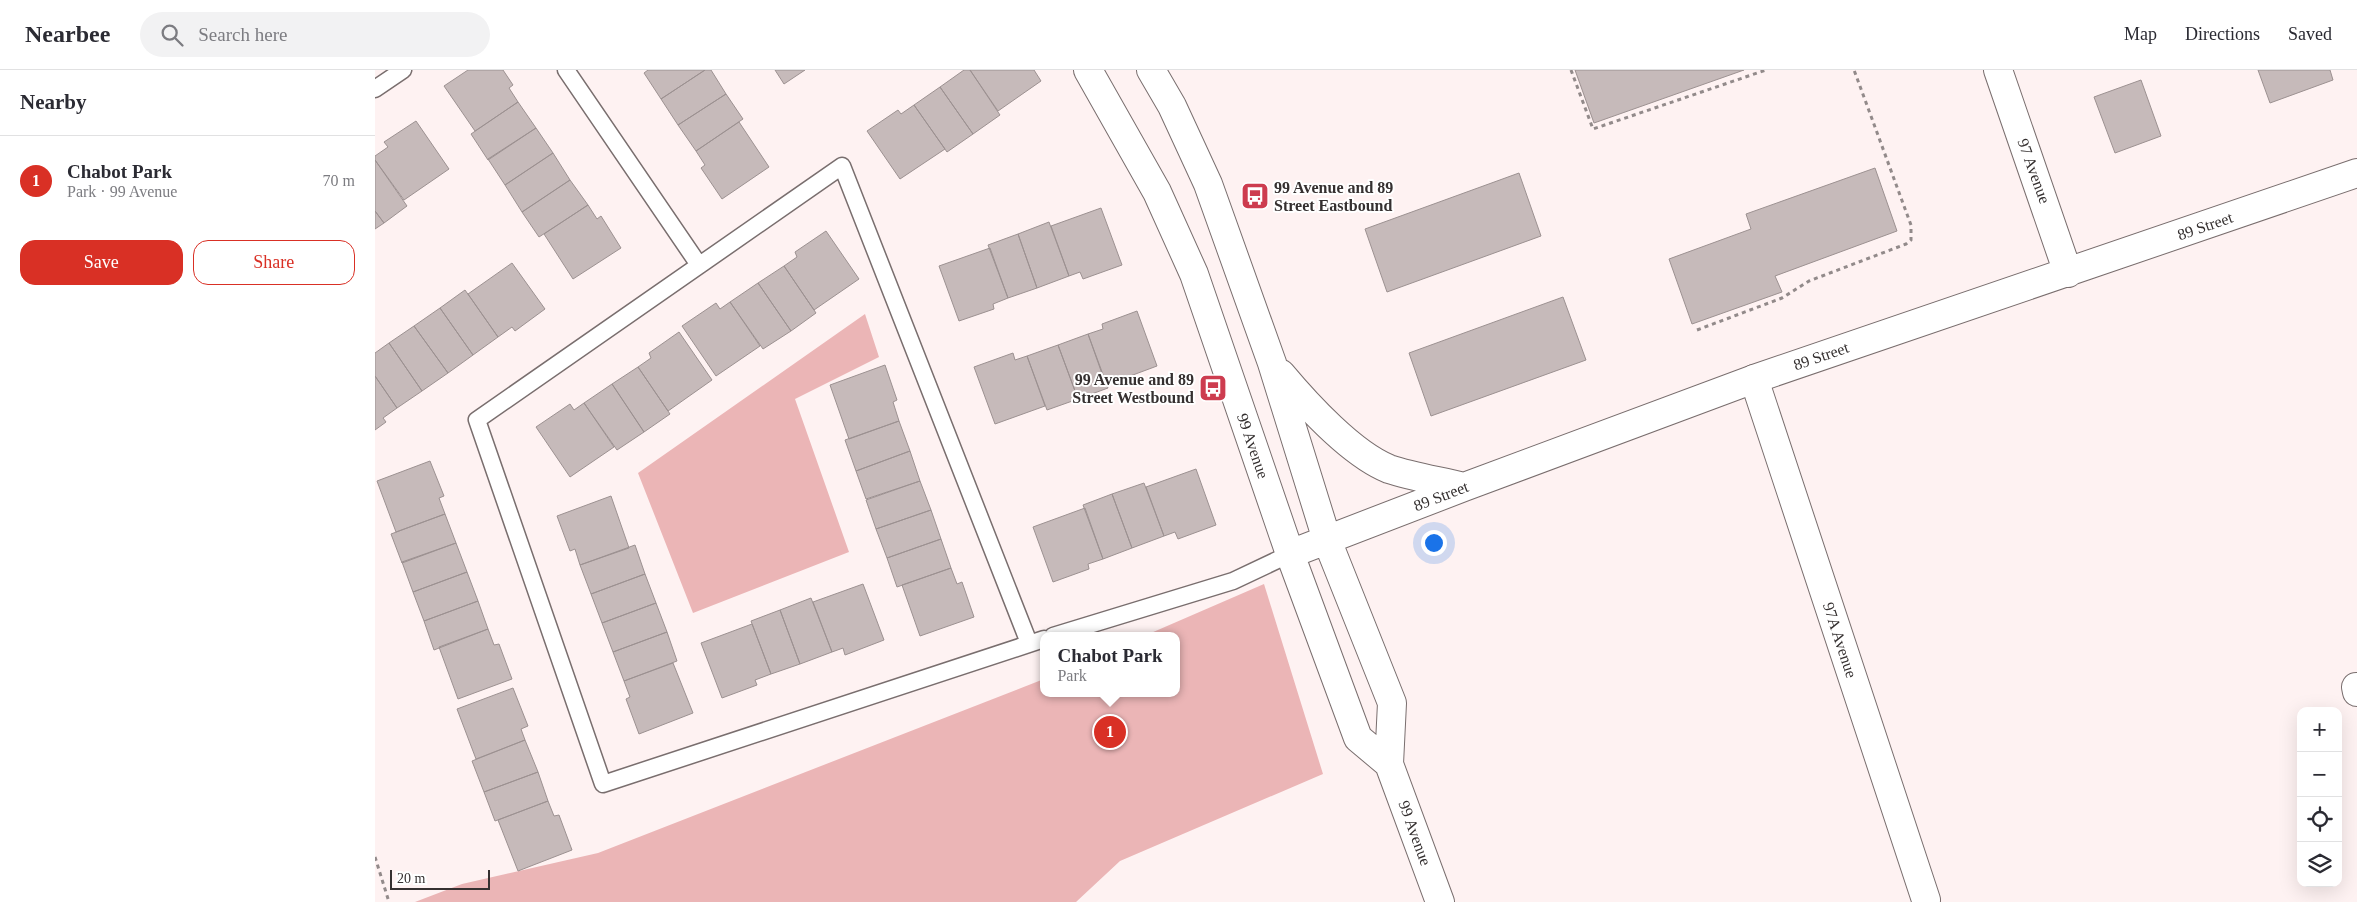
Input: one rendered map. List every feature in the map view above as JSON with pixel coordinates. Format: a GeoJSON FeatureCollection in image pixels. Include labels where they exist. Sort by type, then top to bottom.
{"type":"FeatureCollection","features":[{"type":"Feature","properties":{"kind":"street","name":"99 Avenue"},"geometry":{"type":"LineString","coordinates":[[1088,70],[1157,192],[1194,274],[1290,554],[1358,738],[1389,764]]}},
{"type":"Feature","properties":{"kind":"street","name":"99 Avenue"},"geometry":{"type":"LineString","coordinates":[[1151,70],[1172,106],[1208,184],[1272,363],[1327,540],[1392,703],[1389,764],[1440,902]]}},
{"type":"Feature","properties":{"kind":"street","name":"97 Avenue"},"geometry":{"type":"LineString","coordinates":[[1998,70],[2068,273]]}},
{"type":"Feature","properties":{"kind":"street","name":"89 Street"},"geometry":{"type":"LineString","coordinates":[[1290,554],[1464,486],[1754,379],[2357,173]]}},
{"type":"Feature","properties":{"kind":"street"},"geometry":{"type":"LineString","coordinates":[[1272,363],[1306,404],[1368,457],[1389,469],[1464,486]]}},
{"type":"Feature","properties":{"kind":"street","name":"97A Avenue"},"geometry":{"type":"LineString","coordinates":[[1754,379],[1925,900]]}},
{"type":"Feature","properties":{"kind":"lane"},"geometry":{"type":"LineString","coordinates":[[375,89],[403,70]]}},
{"type":"Feature","properties":{"kind":"lane"},"geometry":{"type":"LineString","coordinates":[[565,70],[699,265]]}},
{"type":"Feature","properties":{"kind":"lane"},"geometry":{"type":"LineString","coordinates":[[842,166],[1036,641],[603,784],[477,420],[699,265],[842,166]]}},
{"type":"Feature","properties":{"kind":"lane"},"geometry":{"type":"LineString","coordinates":[[1066,632],[1233,581],[1290,554]]}},
{"type":"Feature","properties":{"kind":"path"},"geometry":{"type":"LineString","coordinates":[[1571,70],[1593,130],[1766,70]]}},
{"type":"Feature","properties":{"kind":"path"},"geometry":{"type":"LineString","coordinates":[[1697,330],[1782,298],[1806,282],[1906,244],[1911,240],[1911,225],[1854,70]]}},
{"type":"Feature","properties":{"kind":"path"},"geometry":{"type":"LineString","coordinates":[[375,857],[389,902]]}},
{"type":"Feature","properties":{"kind":"shaded area"},"geometry":{"type":"Polygon","coordinates":[[[865,314],[879,357],[795,399],[849,552],[693,613],[638,473],[865,314]]]}},
{"type":"Feature","properties":{"kind":"shaded area"},"geometry":{"type":"Polygon","coordinates":[[[1264,584],[1323,774],[1120,861],[1076,902],[415,902],[462,884],[598,853],[1040,681],[1040,697],[1180,697],[1180,632],[1153,632],[1264,584]]]}},
{"type":"Feature","properties":{"kind":"building"},"geometry":{"type":"Polygon","coordinates":[[[468,70],[503,70],[513,85],[509,88],[518,102],[475,131],[444,86],[468,70]]]}},
{"type":"Feature","properties":{"kind":"building"},"geometry":{"type":"Polygon","coordinates":[[[648,70],[705,70],[661,99],[644,73],[648,70]]]}},
{"type":"Feature","properties":{"kind":"building"},"geometry":{"type":"Polygon","coordinates":[[[705,70],[711,70],[726,94],[678,125],[661,99],[705,70]]]}},
{"type":"Feature","properties":{"kind":"building"},"geometry":{"type":"Polygon","coordinates":[[[775,70],[805,70],[784,84],[775,70]]]}},
{"type":"Feature","properties":{"kind":"building"},"geometry":{"type":"Polygon","coordinates":[[[964,70],[970,70],[1000,115],[973,134],[940,87],[964,70]]]}},
{"type":"Feature","properties":{"kind":"building"},"geometry":{"type":"Polygon","coordinates":[[[970,70],[1034,70],[1041,81],[998,111],[970,70]]]}},
{"type":"Feature","properties":{"kind":"building"},"geometry":{"type":"Polygon","coordinates":[[[1575,70],[1744,70],[1594,123],[1575,70]]]}},
{"type":"Feature","properties":{"kind":"building"},"geometry":{"type":"Polygon","coordinates":[[[2258,70],[2330,70],[2333,80],[2270,103],[2258,70]]]}},
{"type":"Feature","properties":{"kind":"building"},"geometry":{"type":"Polygon","coordinates":[[[2141,80],[2161,136],[2115,153],[2094,97],[2141,80]]]}},
{"type":"Feature","properties":{"kind":"building"},"geometry":{"type":"Polygon","coordinates":[[[940,87],[973,134],[947,152],[914,105],[940,87]]]}},
{"type":"Feature","properties":{"kind":"building"},"geometry":{"type":"Polygon","coordinates":[[[726,94],[743,119],[696,151],[678,125],[726,94]]]}},
{"type":"Feature","properties":{"kind":"building"},"geometry":{"type":"Polygon","coordinates":[[[518,102],[536,128],[488,160],[471,134],[518,102]]]}},
{"type":"Feature","properties":{"kind":"building"},"geometry":{"type":"Polygon","coordinates":[[[914,105],[945,149],[900,179],[867,131],[898,110],[901,114],[914,105]]]}},
{"type":"Feature","properties":{"kind":"building"},"geometry":{"type":"Polygon","coordinates":[[[416,121],[449,169],[404,200],[375,160],[375,156],[388,147],[384,142],[416,121]]]}},
{"type":"Feature","properties":{"kind":"building"},"geometry":{"type":"Polygon","coordinates":[[[739,122],[769,167],[722,199],[701,168],[705,165],[696,151],[739,122]]]}},
{"type":"Feature","properties":{"kind":"building"},"geometry":{"type":"Polygon","coordinates":[[[536,128],[553,153],[505,185],[488,159],[536,128]]]}},
{"type":"Feature","properties":{"kind":"building"},"geometry":{"type":"Polygon","coordinates":[[[553,153],[570,180],[522,212],[505,185],[553,153]]]}},
{"type":"Feature","properties":{"kind":"building"},"geometry":{"type":"Polygon","coordinates":[[[375,160],[407,206],[384,223],[375,211],[375,160]]]}},
{"type":"Feature","properties":{"kind":"building"},"geometry":{"type":"Polygon","coordinates":[[[1875,168],[1897,231],[1775,276],[1782,292],[1692,324],[1669,259],[1751,229],[1746,214],[1875,168]]]}},
{"type":"Feature","properties":{"kind":"building"},"geometry":{"type":"Polygon","coordinates":[[[1519,173],[1541,236],[1387,292],[1365,229],[1519,173]]]}},
{"type":"Feature","properties":{"kind":"building"},"geometry":{"type":"Polygon","coordinates":[[[570,180],[588,205],[539,237],[522,212],[570,180]]]}},
{"type":"Feature","properties":{"kind":"building"},"geometry":{"type":"Polygon","coordinates":[[[588,205],[597,219],[601,216],[621,248],[573,279],[544,234],[588,205]]]}},
{"type":"Feature","properties":{"kind":"building"},"geometry":{"type":"Polygon","coordinates":[[[1101,208],[1122,265],[1083,279],[1080,272],[1069,276],[1051,226],[1101,208]]]}},
{"type":"Feature","properties":{"kind":"building"},"geometry":{"type":"Polygon","coordinates":[[[375,211],[384,223],[375,229],[375,211]]]}},
{"type":"Feature","properties":{"kind":"building"},"geometry":{"type":"Polygon","coordinates":[[[1049,222],[1069,276],[1037,288],[1018,234],[1049,222]]]}},
{"type":"Feature","properties":{"kind":"building"},"geometry":{"type":"Polygon","coordinates":[[[826,231],[859,279],[814,310],[784,266],[797,257],[795,252],[826,231]]]}},
{"type":"Feature","properties":{"kind":"building"},"geometry":{"type":"Polygon","coordinates":[[[1018,234],[1037,288],[1008,298],[988,245],[1018,234]]]}},
{"type":"Feature","properties":{"kind":"building"},"geometry":{"type":"Polygon","coordinates":[[[990,248],[1008,298],[993,304],[994,309],[959,321],[939,266],[990,248]]]}},
{"type":"Feature","properties":{"kind":"building"},"geometry":{"type":"Polygon","coordinates":[[[512,263],[545,309],[515,331],[512,327],[498,337],[468,294],[512,263]]]}},
{"type":"Feature","properties":{"kind":"building"},"geometry":{"type":"Polygon","coordinates":[[[784,266],[816,313],[791,331],[758,283],[784,266]]]}},
{"type":"Feature","properties":{"kind":"building"},"geometry":{"type":"Polygon","coordinates":[[[758,283],[791,331],[763,349],[730,302],[758,283]]]}},
{"type":"Feature","properties":{"kind":"building"},"geometry":{"type":"Polygon","coordinates":[[[465,290],[498,337],[473,355],[440,308],[465,290]]]}},
{"type":"Feature","properties":{"kind":"building"},"geometry":{"type":"Polygon","coordinates":[[[1563,297],[1586,360],[1431,416],[1409,353],[1563,297]]]}},
{"type":"Feature","properties":{"kind":"building"},"geometry":{"type":"Polygon","coordinates":[[[730,302],[760,346],[716,376],[682,326],[716,303],[720,309],[730,302]]]}},
{"type":"Feature","properties":{"kind":"building"},"geometry":{"type":"Polygon","coordinates":[[[440,308],[473,355],[448,373],[414,326],[440,308]]]}},
{"type":"Feature","properties":{"kind":"building"},"geometry":{"type":"Polygon","coordinates":[[[1137,311],[1157,366],[1106,385],[1088,334],[1103,329],[1102,324],[1137,311]]]}},
{"type":"Feature","properties":{"kind":"building"},"geometry":{"type":"Polygon","coordinates":[[[414,326],[448,373],[422,391],[389,343],[414,326]]]}},
{"type":"Feature","properties":{"kind":"building"},"geometry":{"type":"Polygon","coordinates":[[[679,332],[712,380],[668,411],[638,367],[651,358],[649,353],[679,332]]]}},
{"type":"Feature","properties":{"kind":"building"},"geometry":{"type":"Polygon","coordinates":[[[1088,334],[1108,388],[1078,399],[1058,345],[1088,334]]]}},
{"type":"Feature","properties":{"kind":"building"},"geometry":{"type":"Polygon","coordinates":[[[389,343],[422,391],[397,408],[375,376],[375,353],[389,343]]]}},
{"type":"Feature","properties":{"kind":"building"},"geometry":{"type":"Polygon","coordinates":[[[1058,345],[1078,399],[1047,410],[1027,356],[1058,345]]]}},
{"type":"Feature","properties":{"kind":"building"},"geometry":{"type":"Polygon","coordinates":[[[1013,353],[1015,360],[1027,356],[1045,406],[995,424],[974,367],[1013,353]]]}},
{"type":"Feature","properties":{"kind":"building"},"geometry":{"type":"Polygon","coordinates":[[[885,365],[897,400],[893,402],[899,421],[849,439],[830,385],[885,365]]]}},
{"type":"Feature","properties":{"kind":"building"},"geometry":{"type":"Polygon","coordinates":[[[638,367],[670,414],[644,432],[612,384],[638,367]]]}},
{"type":"Feature","properties":{"kind":"building"},"geometry":{"type":"Polygon","coordinates":[[[375,376],[397,408],[383,418],[386,422],[375,430],[375,376]]]}},
{"type":"Feature","properties":{"kind":"building"},"geometry":{"type":"Polygon","coordinates":[[[612,384],[644,432],[617,450],[584,403],[612,384]]]}},
{"type":"Feature","properties":{"kind":"building"},"geometry":{"type":"Polygon","coordinates":[[[584,403],[614,447],[570,477],[536,427],[570,404],[574,410],[584,403]]]}},
{"type":"Feature","properties":{"kind":"building"},"geometry":{"type":"Polygon","coordinates":[[[899,421],[910,451],[856,471],[845,440],[899,421]]]}},
{"type":"Feature","properties":{"kind":"building"},"geometry":{"type":"Polygon","coordinates":[[[910,451],[920,481],[866,499],[856,471],[910,451]]]}},
{"type":"Feature","properties":{"kind":"building"},"geometry":{"type":"Polygon","coordinates":[[[430,461],[444,496],[439,498],[445,514],[396,532],[377,481],[430,461]]]}},
{"type":"Feature","properties":{"kind":"building"},"geometry":{"type":"Polygon","coordinates":[[[1196,469],[1216,525],[1178,539],[1175,532],[1164,536],[1146,487],[1196,469]]]}},
{"type":"Feature","properties":{"kind":"building"},"geometry":{"type":"Polygon","coordinates":[[[920,481],[931,510],[876,529],[866,500],[920,481]]]}},
{"type":"Feature","properties":{"kind":"building"},"geometry":{"type":"Polygon","coordinates":[[[1144,483],[1164,536],[1132,548],[1112,494],[1144,483]]]}},
{"type":"Feature","properties":{"kind":"building"},"geometry":{"type":"Polygon","coordinates":[[[1112,494],[1132,548],[1103,559],[1083,505],[1112,494]]]}},
{"type":"Feature","properties":{"kind":"building"},"geometry":{"type":"Polygon","coordinates":[[[611,496],[629,548],[580,565],[575,549],[570,551],[557,516],[611,496]]]}},
{"type":"Feature","properties":{"kind":"building"},"geometry":{"type":"Polygon","coordinates":[[[1085,508],[1103,559],[1088,564],[1089,569],[1053,582],[1033,527],[1085,508]]]}},
{"type":"Feature","properties":{"kind":"building"},"geometry":{"type":"Polygon","coordinates":[[[931,510],[941,539],[887,558],[876,529],[931,510]]]}},
{"type":"Feature","properties":{"kind":"building"},"geometry":{"type":"Polygon","coordinates":[[[445,514],[456,543],[402,563],[391,534],[445,514]]]}},
{"type":"Feature","properties":{"kind":"building"},"geometry":{"type":"Polygon","coordinates":[[[941,539],[951,568],[897,587],[887,558],[941,539]]]}},
{"type":"Feature","properties":{"kind":"building"},"geometry":{"type":"Polygon","coordinates":[[[456,543],[467,572],[413,592],[402,562],[456,543]]]}},
{"type":"Feature","properties":{"kind":"building"},"geometry":{"type":"Polygon","coordinates":[[[635,545],[645,574],[591,594],[580,565],[635,545]]]}},
{"type":"Feature","properties":{"kind":"building"},"geometry":{"type":"Polygon","coordinates":[[[951,568],[957,584],[962,582],[974,617],[920,636],[902,585],[951,568]]]}},
{"type":"Feature","properties":{"kind":"building"},"geometry":{"type":"Polygon","coordinates":[[[467,572],[478,601],[424,621],[413,592],[467,572]]]}},
{"type":"Feature","properties":{"kind":"building"},"geometry":{"type":"Polygon","coordinates":[[[645,574],[656,603],[602,623],[591,594],[645,574]]]}},
{"type":"Feature","properties":{"kind":"building"},"geometry":{"type":"Polygon","coordinates":[[[863,584],[884,640],[845,655],[843,648],[832,652],[813,602],[863,584]]]}},
{"type":"Feature","properties":{"kind":"building"},"geometry":{"type":"Polygon","coordinates":[[[811,598],[832,652],[800,664],[780,610],[811,598]]]}},
{"type":"Feature","properties":{"kind":"building"},"geometry":{"type":"Polygon","coordinates":[[[478,601],[488,629],[434,650],[424,621],[478,601]]]}},
{"type":"Feature","properties":{"kind":"building"},"geometry":{"type":"Polygon","coordinates":[[[656,603],[667,632],[613,652],[602,623],[656,603]]]}},
{"type":"Feature","properties":{"kind":"building"},"geometry":{"type":"Polygon","coordinates":[[[780,610],[800,664],[771,674],[751,621],[780,610]]]}},
{"type":"Feature","properties":{"kind":"building"},"geometry":{"type":"Polygon","coordinates":[[[752,624],[771,674],[755,680],[757,685],[722,698],[701,643],[752,624]]]}},
{"type":"Feature","properties":{"kind":"building"},"geometry":{"type":"Polygon","coordinates":[[[488,629],[494,645],[499,644],[512,679],[458,699],[439,647],[488,629]]]}},
{"type":"Feature","properties":{"kind":"building"},"geometry":{"type":"Polygon","coordinates":[[[667,632],[677,661],[624,681],[613,652],[667,632]]]}},
{"type":"Feature","properties":{"kind":"building"},"geometry":{"type":"Polygon","coordinates":[[[673,663],[693,713],[639,734],[626,699],[630,697],[624,681],[673,663]]]}},
{"type":"Feature","properties":{"kind":"building"},"geometry":{"type":"Polygon","coordinates":[[[513,688],[528,726],[521,729],[525,740],[476,759],[457,709],[513,688]]]}},
{"type":"Feature","properties":{"kind":"building"},"geometry":{"type":"Polygon","coordinates":[[[525,740],[538,772],[484,792],[472,761],[525,740]]]}},
{"type":"Feature","properties":{"kind":"building"},"geometry":{"type":"Polygon","coordinates":[[[538,772],[548,801],[495,821],[484,792],[538,772]]]}},
{"type":"Feature","properties":{"kind":"building"},"geometry":{"type":"Polygon","coordinates":[[[548,801],[554,816],[559,815],[572,850],[518,871],[498,820],[548,801]]]}},
{"type":"Feature","properties":{"kind":"place","name":"99 Avenue and 89 Street Eastbound"},"geometry":{"type":"Point","coordinates":[1255,196]}},
{"type":"Feature","properties":{"kind":"place","name":"99 Avenue and 89 Street Westbound"},"geometry":{"type":"Point","coordinates":[1213,388]}},
{"type":"Feature","properties":{"kind":"place","name":"Chabot Park"},"geometry":{"type":"Point","coordinates":[1110,732]}}]}
